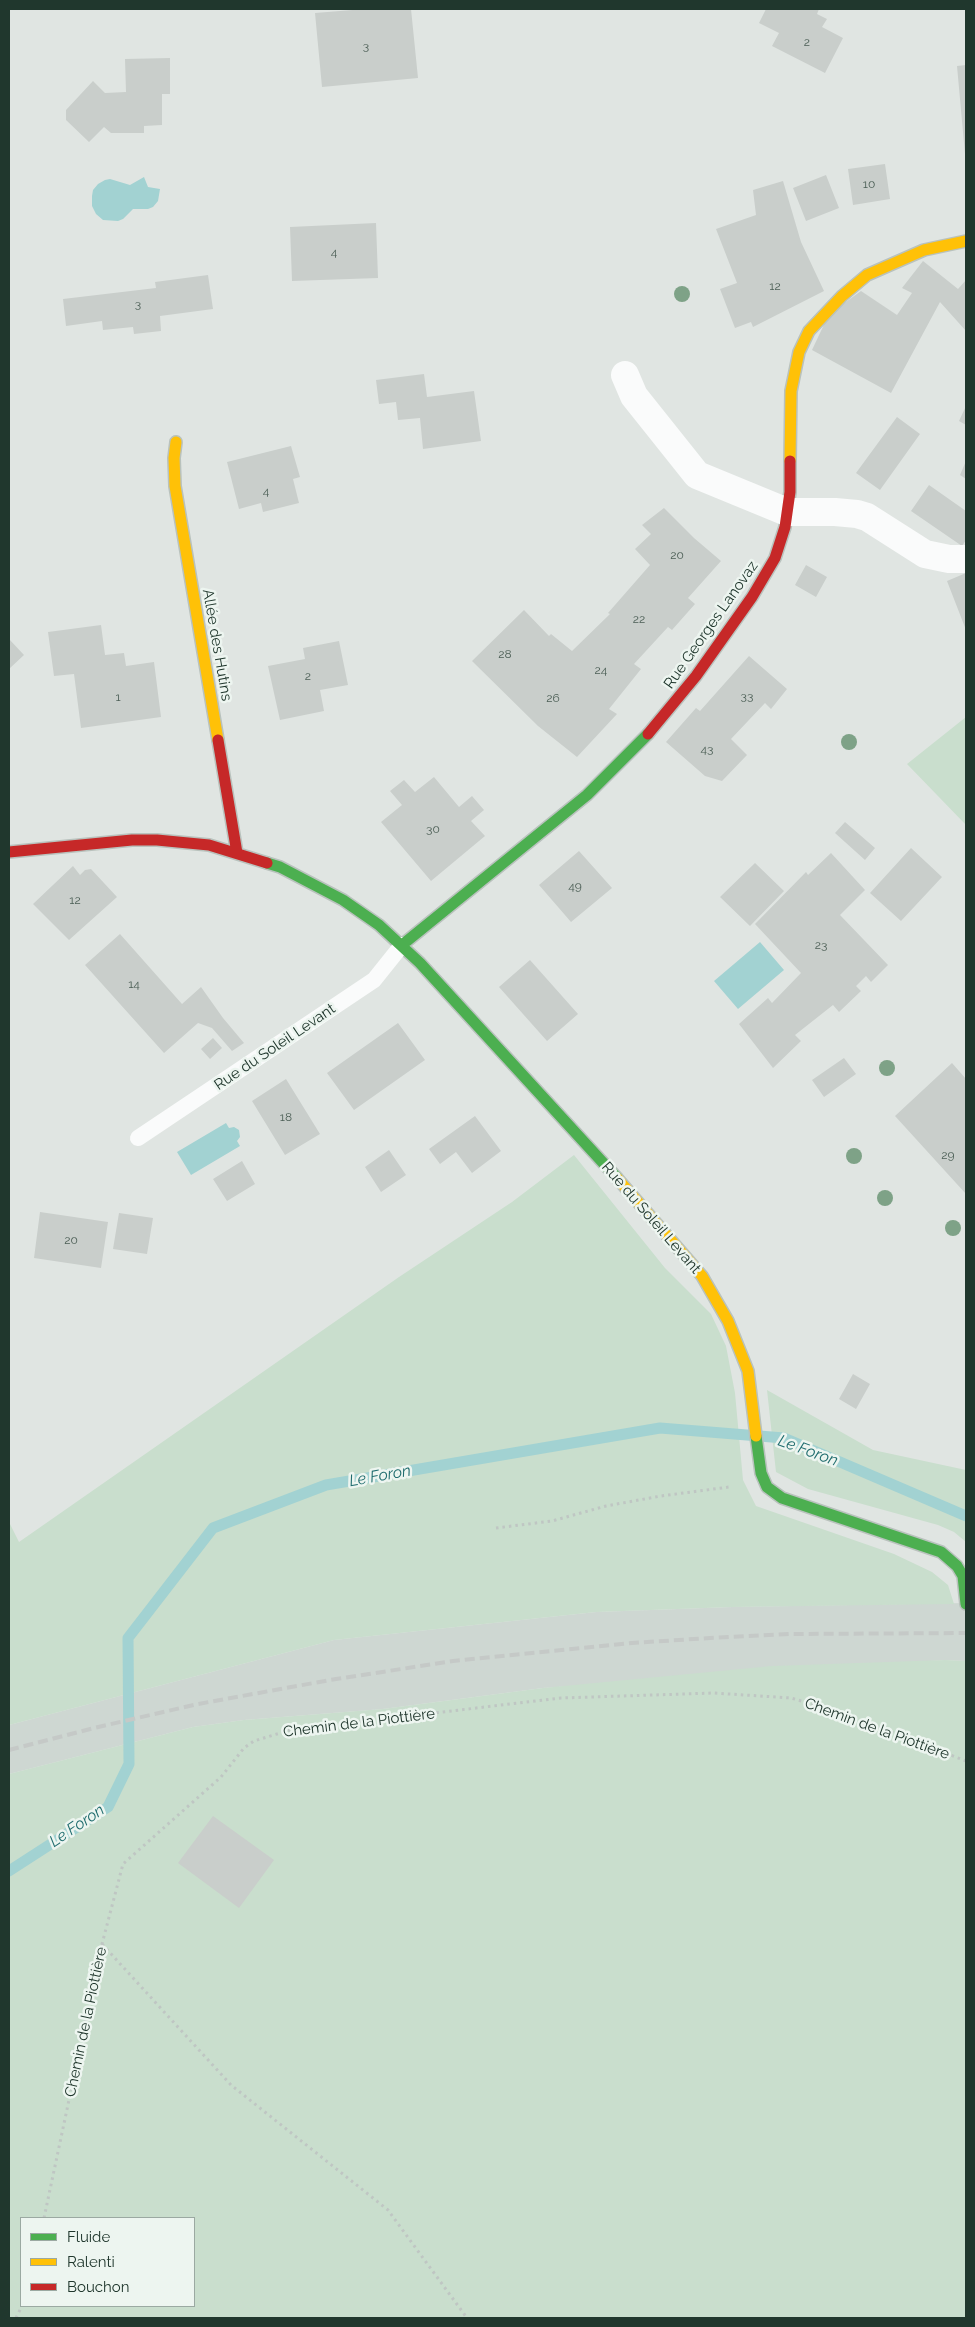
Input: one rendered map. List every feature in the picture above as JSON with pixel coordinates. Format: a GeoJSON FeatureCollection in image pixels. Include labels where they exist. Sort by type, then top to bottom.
{"type":"FeatureCollection","features":[{"type":"Feature","properties":{"kind":"street","name":"Rue Georges Lanovaz"},"geometry":{"type":"LineString","coordinates":[[402,945],[587,795],[644,738],[696,676],[769,570],[780,544],[787,512],[790,492],[791,391],[799,352],[809,331],[842,296],[867,275],[916,252],[966,240]]}},
{"type":"Feature","properties":{"kind":"street"},"geometry":{"type":"LineString","coordinates":[[625,375],[634,396],[697,475],[787,512],[857,514],[866,517],[925,554],[942,559],[966,559]]}},
{"type":"Feature","properties":{"kind":"street","name":"Allée des Hutins"},"geometry":{"type":"LineString","coordinates":[[176,442],[174,458],[176,486],[237,853]]}},
{"type":"Feature","properties":{"kind":"street","name":"Rue du Soleil Levant"},"geometry":{"type":"LineString","coordinates":[[9,852],[112,841],[157,840],[209,845],[280,867],[337,897],[379,925],[402,945],[621,1181],[690,1260],[712,1291],[728,1321],[748,1371],[761,1472],[767,1487]]}},
{"type":"Feature","properties":{"kind":"street"},"geometry":{"type":"LineString","coordinates":[[767,1487],[782,1498],[941,1552],[957,1566],[963,1576],[966,1604]]}},
{"type":"Feature","properties":{"kind":"lane","name":"Rue du Soleil Levant"},"geometry":{"type":"LineString","coordinates":[[138,1138],[374,980],[402,945]]}},
{"type":"Feature","properties":{"kind":"path"},"geometry":{"type":"LineString","coordinates":[[496,1528],[552,1521],[606,1506],[661,1496],[722,1487],[767,1487]]}},
{"type":"Feature","properties":{"kind":"path","name":"Chemin de la Piottière"},"geometry":{"type":"LineString","coordinates":[[44,2217],[102,1944],[123,1864],[221,1777],[244,1748],[265,1736],[290,1730],[561,1698],[714,1693],[791,1698],[839,1712],[966,1761]]}},
{"type":"Feature","properties":{"kind":"path"},"geometry":{"type":"LineString","coordinates":[[102,1944],[231,2085],[388,2210],[467,2318]]}},
{"type":"Feature","properties":{"kind":"shaded area"},"geometry":{"type":"Polygon","coordinates":[[[966,1603],[966,1661],[945,1660],[543,1688],[383,1709],[244,1720],[193,1727],[9,1774],[9,1725],[334,1640],[596,1612],[732,1607],[966,1603]]]}},
{"type":"Feature","properties":{"kind":"green space"},"geometry":{"type":"Polygon","coordinates":[[[966,717],[966,825],[907,764],[966,717]]]}},
{"type":"Feature","properties":{"kind":"green space"},"geometry":{"type":"Polygon","coordinates":[[[574,1155],[665,1268],[711,1314],[726,1346],[735,1393],[743,1480],[756,1506],[894,1554],[932,1572],[948,1585],[954,1604],[732,1607],[596,1612],[334,1640],[9,1725],[9,1522],[19,1542],[399,1277],[512,1202],[574,1155]]]}},
{"type":"Feature","properties":{"kind":"green space"},"geometry":{"type":"Polygon","coordinates":[[[767,1390],[873,1450],[966,1470],[966,1542],[954,1532],[938,1525],[808,1489],[776,1472],[767,1390]]]}},
{"type":"Feature","properties":{"kind":"green space"},"geometry":{"type":"Polygon","coordinates":[[[945,1660],[966,1661],[966,2318],[9,2318],[9,1774],[193,1727],[244,1720],[383,1709],[543,1688],[772,1666],[945,1660]]]}},
{"type":"Feature","properties":{"kind":"water"},"geometry":{"type":"Polygon","coordinates":[[[144,177],[148,187],[160,189],[158,201],[153,207],[133,209],[123,219],[118,221],[103,220],[96,214],[92,206],[92,196],[93,190],[98,184],[110,179],[130,185],[144,177]]]}},
{"type":"Feature","properties":{"kind":"water"},"geometry":{"type":"Polygon","coordinates":[[[760,942],[784,970],[738,1009],[714,981],[760,942]]]}},
{"type":"Feature","properties":{"kind":"water"},"geometry":{"type":"Polygon","coordinates":[[[226,1123],[229,1128],[234,1127],[239,1130],[240,1137],[237,1141],[240,1146],[191,1175],[177,1152],[226,1123]]]}},
{"type":"Feature","properties":{"kind":"building"},"geometry":{"type":"Polygon","coordinates":[[[365,9],[411,9],[418,78],[322,87],[315,13],[365,9]]]}},
{"type":"Feature","properties":{"kind":"building"},"geometry":{"type":"Polygon","coordinates":[[[766,9],[819,9],[817,14],[827,19],[822,27],[843,38],[825,73],[772,46],[779,33],[759,23],[766,9]]]}},
{"type":"Feature","properties":{"kind":"building"},"geometry":{"type":"Polygon","coordinates":[[[170,58],[170,94],[162,94],[162,125],[144,126],[144,133],[111,133],[104,127],[89,142],[66,120],[66,110],[93,81],[105,93],[126,92],[125,59],[170,58]]]}},
{"type":"Feature","properties":{"kind":"building"},"geometry":{"type":"Polygon","coordinates":[[[966,65],[966,154],[965,154],[957,66],[966,65]]]}},
{"type":"Feature","properties":{"kind":"building"},"geometry":{"type":"Polygon","coordinates":[[[885,164],[890,199],[853,205],[848,169],[885,164]]]}},
{"type":"Feature","properties":{"kind":"building"},"geometry":{"type":"Polygon","coordinates":[[[826,175],[839,208],[806,221],[793,188],[826,175]]]}},
{"type":"Feature","properties":{"kind":"building"},"geometry":{"type":"Polygon","coordinates":[[[783,181],[801,242],[824,291],[753,327],[751,322],[735,328],[720,289],[737,283],[716,229],[756,215],[753,190],[783,181]]]}},
{"type":"Feature","properties":{"kind":"building"},"geometry":{"type":"Polygon","coordinates":[[[376,223],[378,278],[292,281],[290,227],[376,223]]]}},
{"type":"Feature","properties":{"kind":"building"},"geometry":{"type":"Polygon","coordinates":[[[923,261],[958,289],[966,280],[966,331],[940,302],[891,393],[812,350],[829,314],[861,291],[897,315],[912,293],[902,288],[923,261]]]}},
{"type":"Feature","properties":{"kind":"building"},"geometry":{"type":"Polygon","coordinates":[[[208,275],[213,309],[160,316],[161,331],[134,334],[133,327],[103,330],[102,321],[66,326],[63,299],[156,288],[155,282],[208,275]]]}},
{"type":"Feature","properties":{"kind":"building"},"geometry":{"type":"Polygon","coordinates":[[[424,374],[427,397],[474,391],[481,441],[423,449],[420,418],[398,420],[396,402],[379,404],[376,380],[424,374]]]}},
{"type":"Feature","properties":{"kind":"building"},"geometry":{"type":"Polygon","coordinates":[[[966,406],[966,425],[959,421],[966,406]]]}},
{"type":"Feature","properties":{"kind":"building"},"geometry":{"type":"Polygon","coordinates":[[[897,417],[920,434],[880,490],[856,473],[897,417]]]}},
{"type":"Feature","properties":{"kind":"building"},"geometry":{"type":"Polygon","coordinates":[[[291,446],[300,477],[293,479],[299,503],[263,512],[261,503],[239,509],[227,462],[291,446]]]}},
{"type":"Feature","properties":{"kind":"building"},"geometry":{"type":"Polygon","coordinates":[[[966,461],[966,479],[960,475],[966,461]]]}},
{"type":"Feature","properties":{"kind":"building"},"geometry":{"type":"Polygon","coordinates":[[[929,485],[966,511],[966,540],[962,546],[911,511],[929,485]]]}},
{"type":"Feature","properties":{"kind":"building"},"geometry":{"type":"Polygon","coordinates":[[[664,508],[694,538],[721,561],[688,598],[695,604],[672,630],[668,627],[634,664],[641,669],[609,709],[617,714],[577,757],[538,726],[472,661],[524,610],[549,636],[551,634],[572,651],[610,614],[608,613],[650,565],[635,549],[651,534],[642,525],[664,508]]]}},
{"type":"Feature","properties":{"kind":"building"},"geometry":{"type":"Polygon","coordinates":[[[806,565],[827,577],[816,597],[795,585],[806,565]]]}},
{"type":"Feature","properties":{"kind":"building"},"geometry":{"type":"Polygon","coordinates":[[[966,573],[966,630],[947,581],[966,573]]]}},
{"type":"Feature","properties":{"kind":"building"},"geometry":{"type":"Polygon","coordinates":[[[101,625],[105,655],[124,653],[126,666],[154,662],[161,717],[81,728],[74,674],[54,676],[48,632],[101,625]]]}},
{"type":"Feature","properties":{"kind":"building"},"geometry":{"type":"Polygon","coordinates":[[[9,639],[24,655],[9,669],[9,639]]]}},
{"type":"Feature","properties":{"kind":"building"},"geometry":{"type":"Polygon","coordinates":[[[339,641],[348,685],[320,690],[324,711],[280,720],[268,666],[305,659],[303,648],[339,641]]]}},
{"type":"Feature","properties":{"kind":"building"},"geometry":{"type":"Polygon","coordinates":[[[749,656],[787,689],[771,709],[765,703],[731,739],[747,755],[722,781],[705,776],[666,742],[696,708],[700,711],[749,656]]]}},
{"type":"Feature","properties":{"kind":"building"},"geometry":{"type":"Polygon","coordinates":[[[434,777],[459,807],[472,796],[484,810],[471,821],[485,836],[431,881],[381,822],[402,805],[390,791],[404,780],[415,792],[434,777]]]}},
{"type":"Feature","properties":{"kind":"building"},"geometry":{"type":"Polygon","coordinates":[[[845,822],[875,848],[865,860],[835,833],[845,822]]]}},
{"type":"Feature","properties":{"kind":"building"},"geometry":{"type":"Polygon","coordinates":[[[911,848],[942,877],[901,921],[870,893],[911,848]]]}},
{"type":"Feature","properties":{"kind":"building"},"geometry":{"type":"Polygon","coordinates":[[[579,851],[612,888],[571,922],[539,885],[579,851]]]}},
{"type":"Feature","properties":{"kind":"building"},"geometry":{"type":"Polygon","coordinates":[[[831,853],[865,890],[840,915],[888,965],[871,982],[866,976],[856,986],[861,991],[839,1012],[833,1005],[795,1035],[801,1041],[773,1068],[739,1024],[768,998],[772,1003],[801,973],[755,924],[806,872],[808,875],[831,853]]]}},
{"type":"Feature","properties":{"kind":"building"},"geometry":{"type":"Polygon","coordinates":[[[755,863],[784,891],[750,926],[720,897],[755,863]]]}},
{"type":"Feature","properties":{"kind":"building"},"geometry":{"type":"Polygon","coordinates":[[[73,866],[80,875],[85,870],[91,869],[117,897],[69,940],[33,904],[73,866]]]}},
{"type":"Feature","properties":{"kind":"building"},"geometry":{"type":"Polygon","coordinates":[[[120,934],[182,1004],[201,987],[244,1043],[232,1051],[212,1028],[198,1023],[164,1053],[85,965],[120,934]]]}},
{"type":"Feature","properties":{"kind":"building"},"geometry":{"type":"Polygon","coordinates":[[[530,960],[578,1014],[547,1041],[499,987],[530,960]]]}},
{"type":"Feature","properties":{"kind":"building"},"geometry":{"type":"Polygon","coordinates":[[[398,1023],[425,1060],[354,1110],[327,1073],[398,1023]]]}},
{"type":"Feature","properties":{"kind":"building"},"geometry":{"type":"Polygon","coordinates":[[[213,1038],[222,1048],[210,1059],[201,1049],[213,1038]]]}},
{"type":"Feature","properties":{"kind":"building"},"geometry":{"type":"Polygon","coordinates":[[[844,1058],[856,1074],[824,1097],[812,1080],[844,1058]]]}},
{"type":"Feature","properties":{"kind":"building"},"geometry":{"type":"Polygon","coordinates":[[[952,1063],[966,1079],[966,1194],[895,1116],[952,1063]]]}},
{"type":"Feature","properties":{"kind":"building"},"geometry":{"type":"Polygon","coordinates":[[[286,1079],[320,1134],[285,1155],[252,1101],[286,1079]]]}},
{"type":"Feature","properties":{"kind":"building"},"geometry":{"type":"Polygon","coordinates":[[[475,1116],[501,1151],[472,1173],[456,1152],[440,1164],[429,1149],[475,1116]]]}},
{"type":"Feature","properties":{"kind":"building"},"geometry":{"type":"Polygon","coordinates":[[[389,1150],[406,1175],[381,1192],[365,1167],[389,1150]]]}},
{"type":"Feature","properties":{"kind":"building"},"geometry":{"type":"Polygon","coordinates":[[[242,1161],[255,1184],[227,1201],[213,1179],[242,1161]]]}},
{"type":"Feature","properties":{"kind":"building"},"geometry":{"type":"Polygon","coordinates":[[[40,1212],[108,1222],[101,1268],[34,1258],[40,1212]]]}},
{"type":"Feature","properties":{"kind":"building"},"geometry":{"type":"Polygon","coordinates":[[[119,1213],[153,1218],[147,1254],[113,1249],[119,1213]]]}},
{"type":"Feature","properties":{"kind":"building"},"geometry":{"type":"Polygon","coordinates":[[[853,1374],[870,1384],[856,1409],[839,1399],[853,1374]]]}},
{"type":"Feature","properties":{"kind":"building"},"geometry":{"type":"Polygon","coordinates":[[[213,1816],[274,1860],[239,1908],[178,1863],[213,1816]]]}},
{"type":"Feature","properties":{"kind":"waterway","name":"Le Foron"},"geometry":{"type":"LineString","coordinates":[[9,1871],[108,1807],[129,1764],[128,1638],[213,1528],[326,1485],[660,1428],[784,1438],[966,1516]]}},
{"type":"Feature","properties":{"kind":"railway"},"geometry":{"type":"LineString","coordinates":[[9,1750],[198,1704],[330,1680],[453,1661],[632,1643],[710,1638],[789,1634],[966,1633]]}},
{"type":"Feature","properties":{"kind":"traffic: fast"},"geometry":{"type":"LineString","coordinates":[[402,945],[587,795],[648,734]]}},
{"type":"Feature","properties":{"kind":"traffic: fast"},"geometry":{"type":"LineString","coordinates":[[267,863],[280,867],[343,900],[379,925],[420,963],[617,1178]]}},
{"type":"Feature","properties":{"kind":"traffic: fast"},"geometry":{"type":"LineString","coordinates":[[756,1436],[761,1473],[767,1487],[782,1498],[941,1552],[957,1566],[963,1576],[966,1604]]}},
{"type":"Feature","properties":{"kind":"traffic: slow"},"geometry":{"type":"LineString","coordinates":[[790,461],[791,391],[799,352],[809,331],[842,296],[867,275],[924,250],[966,241]]}},
{"type":"Feature","properties":{"kind":"traffic: slow"},"geometry":{"type":"LineString","coordinates":[[176,442],[174,458],[175,486],[218,740]]}},
{"type":"Feature","properties":{"kind":"traffic: slow"},"geometry":{"type":"LineString","coordinates":[[617,1178],[702,1276],[728,1321],[748,1371],[756,1436]]}},
{"type":"Feature","properties":{"kind":"traffic: jam"},"geometry":{"type":"LineString","coordinates":[[648,734],[696,676],[752,597],[775,558],[785,527],[790,492],[790,461]]}},
{"type":"Feature","properties":{"kind":"traffic: jam"},"geometry":{"type":"LineString","coordinates":[[218,740],[237,853]]}},
{"type":"Feature","properties":{"kind":"traffic: jam"},"geometry":{"type":"LineString","coordinates":[[9,852],[132,840],[157,840],[209,845],[267,863]]}}]}
